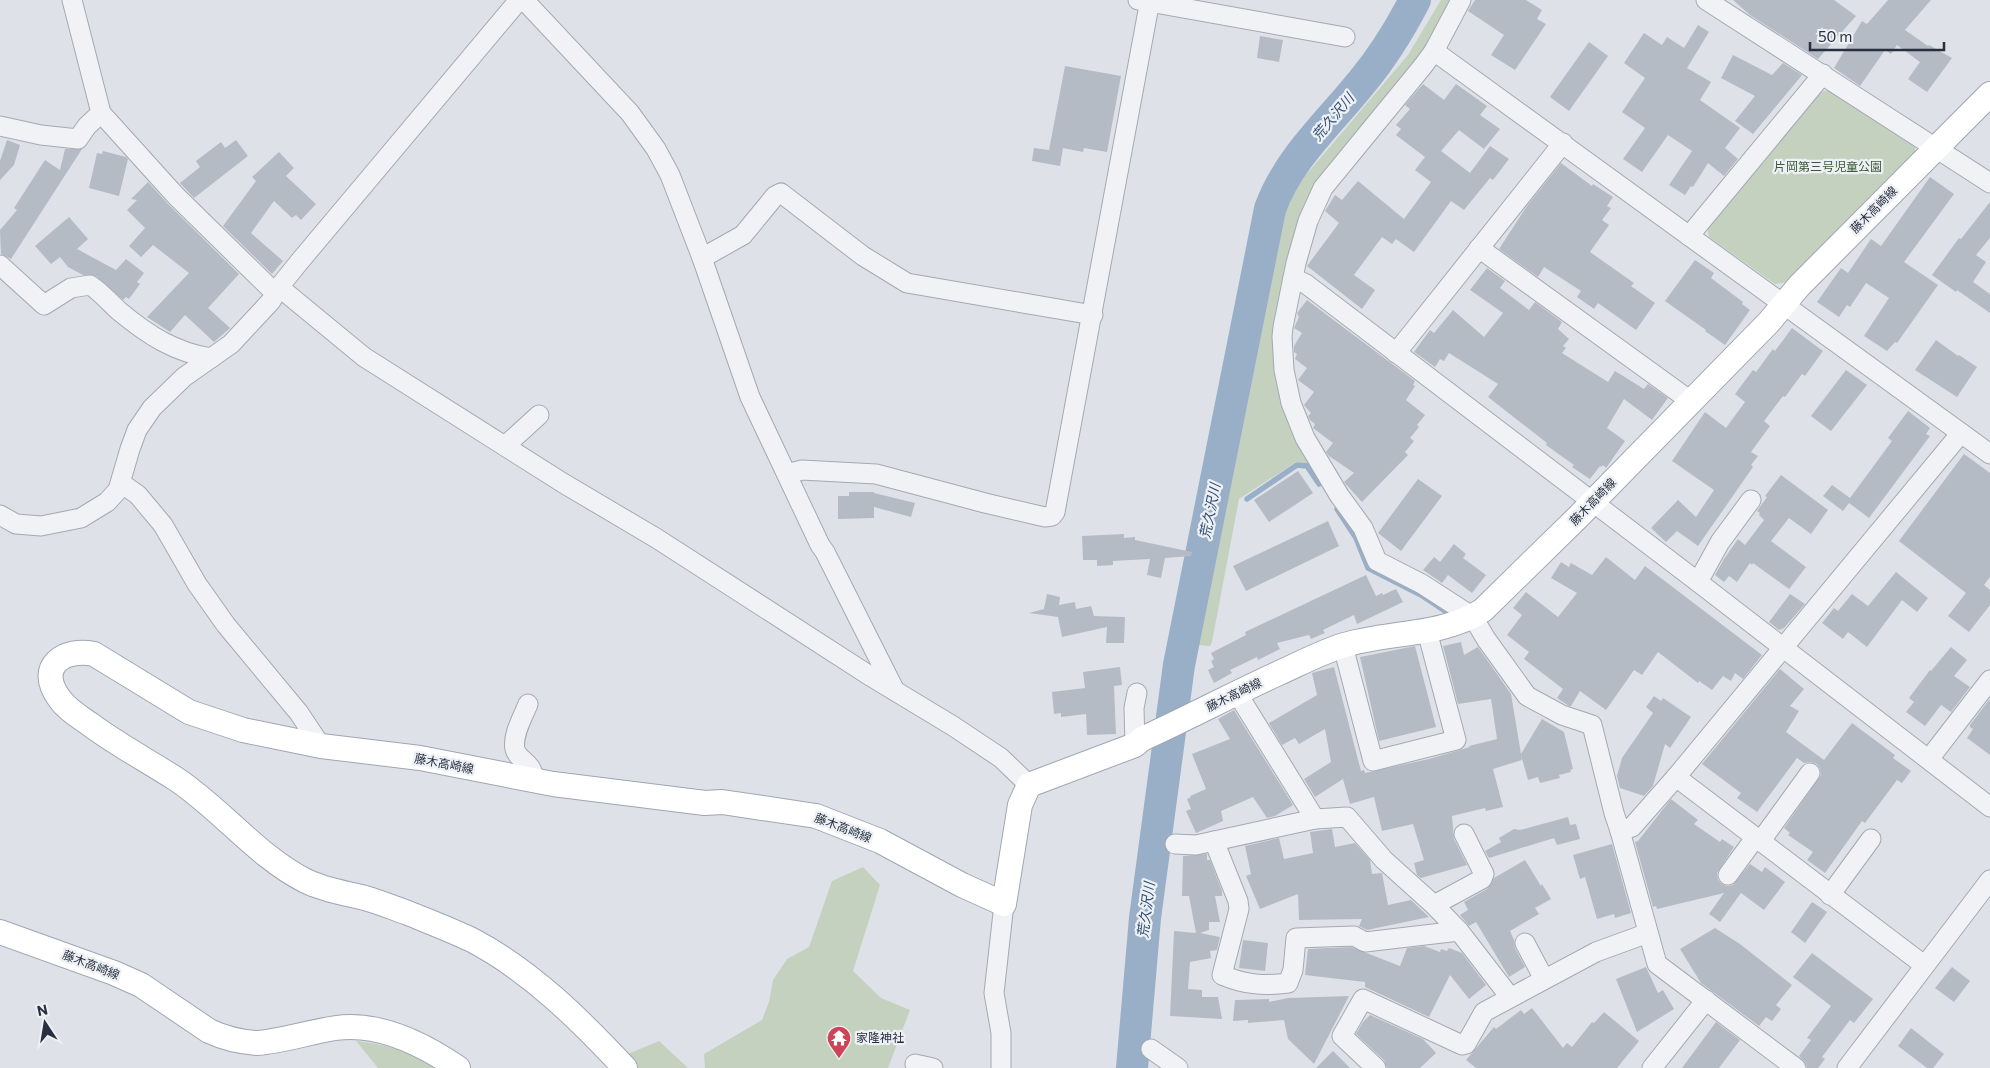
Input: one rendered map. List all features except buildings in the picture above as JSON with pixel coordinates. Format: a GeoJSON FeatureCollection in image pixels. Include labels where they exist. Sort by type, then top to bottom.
{"type":"FeatureCollection","features":[{"type":"Feature","properties":{"kind":"main road","name":"藤木高崎線"},"geometry":{"type":"LineString","coordinates":[[1029,785],[1139,742],[1236,693],[1322,653],[1376,638],[1427,630],[1473,617],[1483,610],[1692,402],[1769,322],[1799,286],[1990,94]]}},
{"type":"Feature","properties":{"kind":"main road","name":"藤木高崎線"},"geometry":{"type":"LineString","coordinates":[[625,1068],[552,996],[528,976],[474,941],[368,898],[315,885],[293,873],[259,849],[188,787],[113,741],[70,710],[58,698],[52,686],[51,674],[53,666],[58,659],[70,654],[83,652],[94,654],[188,712],[243,730],[321,746],[420,758],[534,781],[696,802],[722,802],[816,816],[852,829],[880,842],[962,885],[1004,904]]}},
{"type":"Feature","properties":{"kind":"main road"},"geometry":{"type":"LineString","coordinates":[[1004,904],[1020,805],[1029,785]]}},
{"type":"Feature","properties":{"kind":"main road","name":"藤木高崎線"},"geometry":{"type":"LineString","coordinates":[[0,932],[134,982],[219,1036],[256,1043],[337,1028],[377,1029],[413,1043],[458,1068]]}},
{"type":"Feature","properties":{"kind":"street"},"geometry":{"type":"LineString","coordinates":[[72,0],[100,113],[176,196],[277,290],[364,357],[656,538],[953,726],[1000,758],[1029,785]]}},
{"type":"Feature","properties":{"kind":"street"},"geometry":{"type":"LineString","coordinates":[[0,515],[16,524],[41,526],[81,518],[114,496],[121,483],[137,430],[148,414],[173,387],[231,344],[271,301],[277,290],[519,0]]}},
{"type":"Feature","properties":{"kind":"street"},"geometry":{"type":"LineString","coordinates":[[524,0],[630,113],[656,149],[670,175],[702,258],[750,397],[820,545],[895,691]]}},
{"type":"Feature","properties":{"kind":"street"},"geometry":{"type":"LineString","coordinates":[[1461,0],[1434,51],[1323,188],[1308,221],[1283,326],[1283,357],[1291,403],[1305,438],[1339,495],[1363,528],[1377,561],[1422,584],[1473,617],[1480,631],[1524,693],[1531,699],[1562,715],[1592,725],[1614,812],[1657,964],[1796,1068]]}},
{"type":"Feature","properties":{"kind":"street"},"geometry":{"type":"LineString","coordinates":[[1706,0],[1990,183]]}},
{"type":"Feature","properties":{"kind":"street"},"geometry":{"type":"LineString","coordinates":[[787,474],[802,470],[876,474],[985,504],[1045,517],[1052,516],[1055,512],[1093,315],[1146,1],[1345,37]]}},
{"type":"Feature","properties":{"kind":"street"},"geometry":{"type":"LineString","coordinates":[[1434,51],[1990,454]]}},
{"type":"Feature","properties":{"kind":"street"},"geometry":{"type":"LineString","coordinates":[[1689,236],[1822,74]]}},
{"type":"Feature","properties":{"kind":"street"},"geometry":{"type":"LineString","coordinates":[[0,126],[34,134],[78,138],[100,113]]}},
{"type":"Feature","properties":{"kind":"street"},"geometry":{"type":"LineString","coordinates":[[1396,354],[1563,143]]}},
{"type":"Feature","properties":{"kind":"street"},"geometry":{"type":"LineString","coordinates":[[702,258],[744,235],[775,196],[781,193],[863,256],[907,283],[1093,315]]}},
{"type":"Feature","properties":{"kind":"street"},"geometry":{"type":"LineString","coordinates":[[1479,248],[1692,402]]}},
{"type":"Feature","properties":{"kind":"street"},"geometry":{"type":"LineString","coordinates":[[0,265],[44,305],[71,288],[90,285],[119,311],[164,343],[179,351],[211,358]]}},
{"type":"Feature","properties":{"kind":"street"},"geometry":{"type":"LineString","coordinates":[[1293,278],[1306,284],[1990,807]]}},
{"type":"Feature","properties":{"kind":"street"},"geometry":{"type":"LineString","coordinates":[[506,446],[539,415]]}},
{"type":"Feature","properties":{"kind":"street"},"geometry":{"type":"LineString","coordinates":[[1620,830],[1632,827],[1676,778],[1961,433]]}},
{"type":"Feature","properties":{"kind":"street"},"geometry":{"type":"LineString","coordinates":[[121,483],[138,495],[163,525],[197,584],[226,625],[299,713],[321,746]]}},
{"type":"Feature","properties":{"kind":"street"},"geometry":{"type":"LineString","coordinates":[[1698,582],[1720,542],[1751,500]]}},
{"type":"Feature","properties":{"kind":"street"},"geometry":{"type":"LineString","coordinates":[[1343,646],[1373,761],[1456,740],[1427,630]]}},
{"type":"Feature","properties":{"kind":"street"},"geometry":{"type":"LineString","coordinates":[[1929,759],[1990,680]]}},
{"type":"Feature","properties":{"kind":"street"},"geometry":{"type":"LineString","coordinates":[[1236,693],[1315,819]]}},
{"type":"Feature","properties":{"kind":"street"},"geometry":{"type":"LineString","coordinates":[[1137,694],[1134,708],[1139,742]]}},
{"type":"Feature","properties":{"kind":"street"},"geometry":{"type":"LineString","coordinates":[[528,704],[515,739],[516,750],[533,770],[534,781]]}},
{"type":"Feature","properties":{"kind":"street"},"geometry":{"type":"LineString","coordinates":[[1728,875],[1810,773]]}},
{"type":"Feature","properties":{"kind":"street"},"geometry":{"type":"LineString","coordinates":[[1676,778],[1924,965]]}},
{"type":"Feature","properties":{"kind":"street"},"geometry":{"type":"LineString","coordinates":[[1175,844],[1196,845],[1315,819],[1347,817],[1384,860],[1434,905],[1459,931],[1510,997]]}},
{"type":"Feature","properties":{"kind":"street"},"geometry":{"type":"LineString","coordinates":[[1434,905],[1482,879],[1484,874],[1464,834]]}},
{"type":"Feature","properties":{"kind":"street"},"geometry":{"type":"LineString","coordinates":[[1830,894],[1871,839]]}},
{"type":"Feature","properties":{"kind":"street"},"geometry":{"type":"LineString","coordinates":[[1214,841],[1238,900],[1239,909],[1222,975],[1238,982],[1256,985],[1288,983],[1293,970],[1296,938],[1354,936],[1365,942],[1459,931]]}},
{"type":"Feature","properties":{"kind":"street"},"geometry":{"type":"LineString","coordinates":[[1847,1068],[1990,880]]}},
{"type":"Feature","properties":{"kind":"street"},"geometry":{"type":"LineString","coordinates":[[1001,1068],[1001,1033],[994,993],[1004,904]]}},
{"type":"Feature","properties":{"kind":"street"},"geometry":{"type":"LineString","coordinates":[[1376,1068],[1342,1036],[1363,999],[1462,1045],[1468,1042],[1484,1012],[1596,952],[1648,933]]}},
{"type":"Feature","properties":{"kind":"street"},"geometry":{"type":"LineString","coordinates":[[1525,943],[1544,979]]}},
{"type":"Feature","properties":{"kind":"street"},"geometry":{"type":"LineString","coordinates":[[1652,1068],[1706,1000]]}},
{"type":"Feature","properties":{"kind":"street"},"geometry":{"type":"LineString","coordinates":[[1152,1049],[1178,1068]]}},
{"type":"Feature","properties":{"kind":"street"},"geometry":{"type":"LineString","coordinates":[[915,1064],[933,1068]]}},
{"type":"Feature","properties":{"kind":"green space"},"geometry":{"type":"Polygon","coordinates":[[[1441,0],[1453,0],[1420,58],[1346,148],[1286,275],[1295,437],[1312,467],[1296,462],[1239,499],[1212,642],[1210,646],[1198,645],[1195,665],[1192,664],[1256,348],[1267,280],[1286,205],[1305,176],[1408,55],[1441,0]]]}},
{"type":"Feature","properties":{"kind":"green space","name":"片岡第三号児童公園"},"geometry":{"type":"Polygon","coordinates":[[[1830,90],[1915,144],[1915,156],[1790,282],[1775,284],[1709,237],[1707,227],[1819,92],[1830,90]]]}},
{"type":"Feature","properties":{"kind":"green space"},"geometry":{"type":"Polygon","coordinates":[[[863,867],[880,885],[853,971],[881,998],[910,1010],[888,1068],[705,1068],[704,1054],[762,1020],[769,1002],[773,980],[787,959],[809,947],[832,881],[863,867]]]}},
{"type":"Feature","properties":{"kind":"green space"},"geometry":{"type":"Polygon","coordinates":[[[356,1041],[397,1049],[417,1057],[435,1068],[378,1068],[356,1041]]]}},
{"type":"Feature","properties":{"kind":"green space"},"geometry":{"type":"Polygon","coordinates":[[[659,1041],[688,1068],[631,1068],[623,1056],[659,1041]]]}},
{"type":"Feature","properties":{"kind":"waterway","name":"荒久沢川"},"geometry":{"type":"LineString","coordinates":[[1132,1068],[1145,918],[1179,665],[1270,209],[1287,174],[1298,158],[1377,63],[1415,0]]}},
{"type":"Feature","properties":{"kind":"waterway"},"geometry":{"type":"LineString","coordinates":[[1247,499],[1297,465],[1307,466],[1319,484]]}},
{"type":"Feature","properties":{"kind":"waterway"},"geometry":{"type":"LineString","coordinates":[[1337,509],[1356,538],[1368,568],[1421,595],[1448,613]]}},
{"type":"Feature","properties":{"kind":"place","name":"家隆神社"},"geometry":{"type":"Point","coordinates":[839,1059]}}]}
